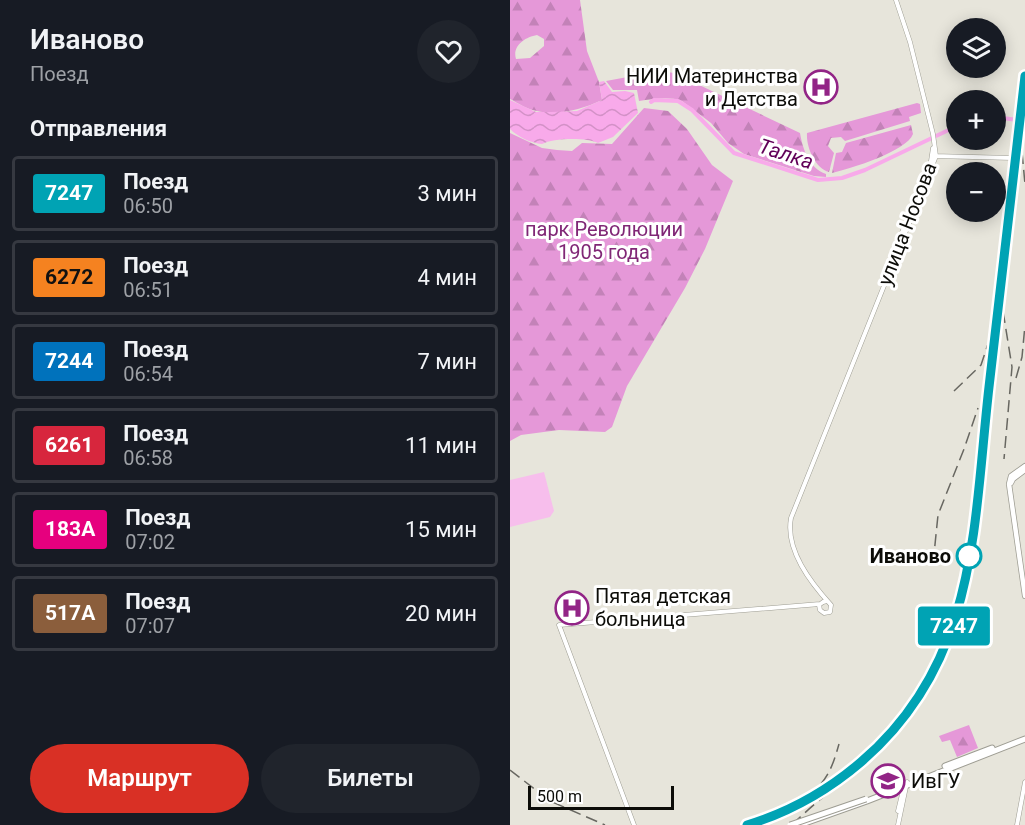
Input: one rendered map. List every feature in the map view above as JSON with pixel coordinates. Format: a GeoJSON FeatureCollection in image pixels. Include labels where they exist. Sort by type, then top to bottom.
{"type":"FeatureCollection","features":[{"type":"Feature","properties":{"kind":"highway"},"geometry":{"type":"LineString","coordinates":[[798,825],[1025,738]]}},
{"type":"Feature","properties":{"kind":"highway"},"geometry":{"type":"LineString","coordinates":[[790,825],[866,800]]}},
{"type":"Feature","properties":{"kind":"main road"},"geometry":{"type":"LineString","coordinates":[[895,0],[910,42],[932,135],[934,155],[1013,157]]}},
{"type":"Feature","properties":{"kind":"main road","name":"улица Носова"},"geometry":{"type":"LineString","coordinates":[[820,604],[820,597],[798,560],[791,541],[789,528],[794,507],[934,155]]}},
{"type":"Feature","properties":{"kind":"main road"},"geometry":{"type":"LineString","coordinates":[[1025,468],[1011,478],[1025,596]]}},
{"type":"Feature","properties":{"kind":"main road","name":"улица Носова"},"geometry":{"type":"LineString","coordinates":[[812,582],[827,601]]}},
{"type":"Feature","properties":{"kind":"main road"},"geometry":{"type":"LineString","coordinates":[[559,625],[820,604],[827,601],[831,605],[831,610],[827,614],[808,608],[670,617]]}},
{"type":"Feature","properties":{"kind":"main road"},"geometry":{"type":"LineString","coordinates":[[820,604],[821,612]]}},
{"type":"Feature","properties":{"kind":"main road"},"geometry":{"type":"LineString","coordinates":[[559,625],[641,620]]}},
{"type":"Feature","properties":{"kind":"main road"},"geometry":{"type":"LineString","coordinates":[[559,625],[634,825]]}},
{"type":"Feature","properties":{"kind":"main road"},"geometry":{"type":"LineString","coordinates":[[559,625],[564,642]]}},
{"type":"Feature","properties":{"kind":"main road"},"geometry":{"type":"LineString","coordinates":[[561,633],[568,626]]}},
{"type":"Feature","properties":{"kind":"main road"},"geometry":{"type":"LineString","coordinates":[[1017,825],[1025,782]]}},
{"type":"Feature","properties":{"kind":"main road"},"geometry":{"type":"LineString","coordinates":[[896,825],[906,784]]}},
{"type":"Feature","properties":{"kind":"green space"},"geometry":{"type":"Polygon","coordinates":[[[510,0],[580,0],[587,51],[599,82],[602,100],[579,109],[553,113],[527,108],[510,99],[510,0]],[[537,35],[524,40],[516,50],[516,59],[530,58],[544,46],[544,39],[537,35]]]}},
{"type":"Feature","properties":{"kind":"green space"},"geometry":{"type":"Polygon","coordinates":[[[660,71],[674,73],[800,133],[808,158],[815,167],[826,174],[826,177],[814,176],[744,154],[728,143],[711,123],[682,101],[666,98],[639,101],[637,90],[613,90],[606,81],[660,71]]]}},
{"type":"Feature","properties":{"kind":"green space"},"geometry":{"type":"Polygon","coordinates":[[[920,104],[921,113],[909,117],[910,121],[845,141],[841,137],[831,138],[828,146],[834,153],[829,172],[824,170],[812,156],[807,133],[920,104]]]}},
{"type":"Feature","properties":{"kind":"green space","name":"парк Революции 1905 года"},"geometry":{"type":"Polygon","coordinates":[[[644,108],[668,111],[687,129],[712,165],[733,181],[705,249],[685,288],[627,386],[612,427],[605,432],[559,430],[521,435],[510,441],[510,133],[542,148],[557,150],[572,151],[582,143],[612,144],[644,108]]]}},
{"type":"Feature","properties":{"kind":"green space"},"geometry":{"type":"Polygon","coordinates":[[[911,125],[913,134],[900,147],[851,168],[832,173],[836,153],[842,152],[846,143],[911,125]]]}},
{"type":"Feature","properties":{"kind":"green space"},"geometry":{"type":"Polygon","coordinates":[[[969,725],[978,748],[957,757],[950,740],[942,742],[939,736],[969,725]]]}},
{"type":"Feature","properties":{"kind":"shaded area"},"geometry":{"type":"Polygon","coordinates":[[[544,472],[554,511],[550,517],[510,527],[510,480],[544,472]]]}},
{"type":"Feature","properties":{"kind":"water"},"geometry":{"type":"Polygon","coordinates":[[[604,81],[612,92],[634,93],[638,113],[613,137],[598,143],[570,139],[554,140],[542,144],[525,139],[510,129],[510,100],[536,112],[577,111],[602,100],[599,82],[604,81]]]}},
{"type":"Feature","properties":{"kind":"waterway","name":"Талка"},"geometry":{"type":"LineString","coordinates":[[651,102],[654,100],[678,101],[692,110],[734,153],[818,180],[842,178],[865,170],[946,131]]}},
{"type":"Feature","properties":{"kind":"waterway","name":"Талка"},"geometry":{"type":"LineString","coordinates":[[1006,118],[1017,120]]}},
{"type":"Feature","properties":{"kind":"tunnel"},"geometry":{"type":"LineString","coordinates":[[1013,156],[1025,157]]}},
{"type":"Feature","properties":{"kind":"railway"},"geometry":{"type":"LineString","coordinates":[[792,825],[894,733],[927,686],[943,657],[954,626],[963,594],[974,527],[1025,77]]}},
{"type":"Feature","properties":{"kind":"railway"},"geometry":{"type":"LineString","coordinates":[[1022,152],[1025,184]]}},
{"type":"Feature","properties":{"kind":"railway"},"geometry":{"type":"LineString","coordinates":[[1003,311],[1012,367],[1004,459]]}},
{"type":"Feature","properties":{"kind":"railway"},"geometry":{"type":"LineString","coordinates":[[1016,378],[1022,357],[1025,325]]}},
{"type":"Feature","properties":{"kind":"railway"},"geometry":{"type":"LineString","coordinates":[[954,391],[981,365],[988,344]]}},
{"type":"Feature","properties":{"kind":"railway"},"geometry":{"type":"LineString","coordinates":[[933,564],[938,515],[978,408]]}},
{"type":"Feature","properties":{"kind":"railway"},"geometry":{"type":"LineString","coordinates":[[807,795],[824,780],[832,766],[839,744]]}},
{"type":"Feature","properties":{"kind":"railway"},"geometry":{"type":"LineString","coordinates":[[510,770],[550,801],[605,825]]}},
{"type":"Feature","properties":{"kind":"railway"},"geometry":{"type":"LineString","coordinates":[[747,825],[789,810],[817,795]]}},
{"type":"Feature","properties":{"kind":"train","name":"7247"},"geometry":{"type":"LineString","coordinates":[[747,825],[809,800],[840,780],[878,748],[928,685],[954,627],[960,607],[974,529],[1025,76]]}},
{"type":"Feature","properties":{"kind":"place","name":"НИИ Материнства и Детства"},"geometry":{"type":"Point","coordinates":[821,87]}},
{"type":"Feature","properties":{"kind":"place","name":"Иваново"},"geometry":{"type":"Point","coordinates":[969,556]}},
{"type":"Feature","properties":{"kind":"place","name":"Пятая детская больница"},"geometry":{"type":"Point","coordinates":[572,608]}},
{"type":"Feature","properties":{"kind":"place","name":"ИвГУ"},"geometry":{"type":"Point","coordinates":[888,781]}}]}
